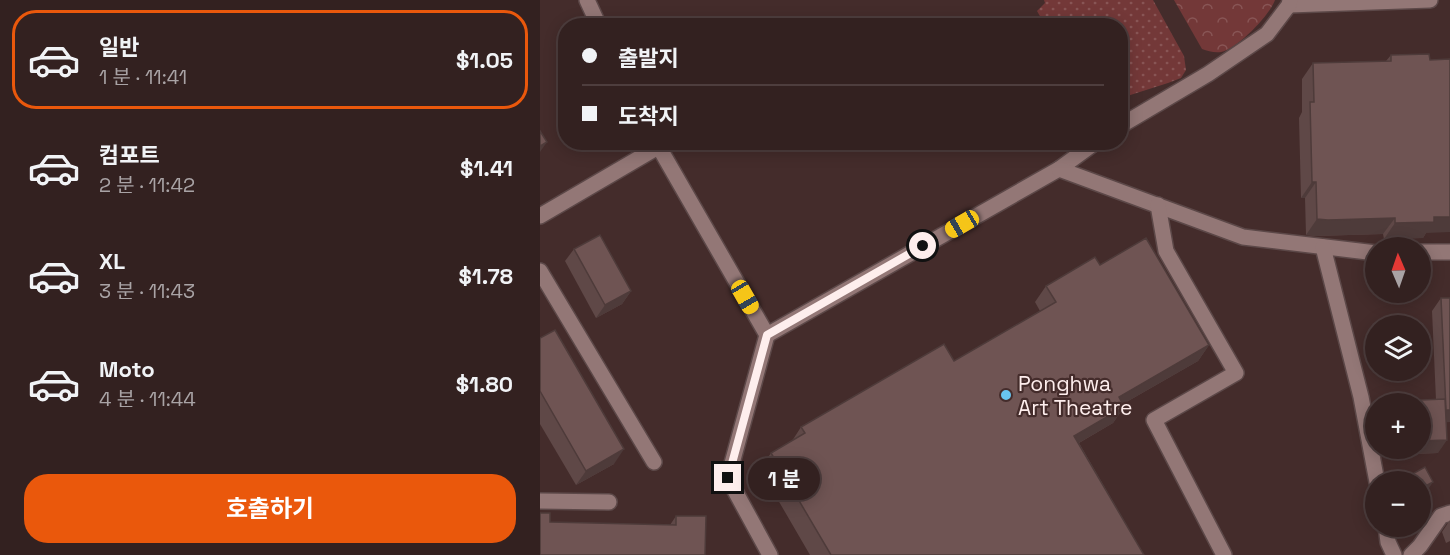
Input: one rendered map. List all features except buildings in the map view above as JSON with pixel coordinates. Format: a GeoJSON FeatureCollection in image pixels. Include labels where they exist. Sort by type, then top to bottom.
{"type":"FeatureCollection","features":[{"type":"Feature","properties":{"kind":"street"},"geometry":{"type":"LineString","coordinates":[[587,0],[596,18]]}},
{"type":"Feature","properties":{"kind":"street"},"geometry":{"type":"LineString","coordinates":[[1128,121],[1208,75],[1267,34],[1290,3],[1430,0]]}},
{"type":"Feature","properties":{"kind":"street"},"geometry":{"type":"LineString","coordinates":[[540,216],[649,150]]}},
{"type":"Feature","properties":{"kind":"street"},"geometry":{"type":"LineString","coordinates":[[660,150],[767,335]]}},
{"type":"Feature","properties":{"kind":"street"},"geometry":{"type":"LineString","coordinates":[[770,555],[728,478],[767,335],[1059,169],[1085,150]]}},
{"type":"Feature","properties":{"kind":"street"},"geometry":{"type":"LineString","coordinates":[[1059,169],[1243,237],[1365,252]]}},
{"type":"Feature","properties":{"kind":"street"},"geometry":{"type":"LineString","coordinates":[[1158,205],[1166,251],[1236,373],[1154,420],[1224,555]]}},
{"type":"Feature","properties":{"kind":"street"},"geometry":{"type":"LineString","coordinates":[[1323,247],[1360,397],[1375,471]]}},
{"type":"Feature","properties":{"kind":"street"},"geometry":{"type":"LineString","coordinates":[[1431,252],[1450,252]]}},
{"type":"Feature","properties":{"kind":"street"},"geometry":{"type":"LineString","coordinates":[[540,271],[654,462]]}},
{"type":"Feature","properties":{"kind":"street"},"geometry":{"type":"LineString","coordinates":[[540,501],[609,502]]}},
{"type":"Feature","properties":{"kind":"street"},"geometry":{"type":"LineString","coordinates":[[1411,555],[1441,516],[1450,513]]}},
{"type":"Feature","properties":{"kind":"street"},"geometry":{"type":"LineString","coordinates":[[1387,537],[1394,555]]}},
{"type":"Feature","properties":{"kind":"green space"},"geometry":{"type":"Polygon","coordinates":[[[1044,0],[1153,0],[1184,56],[1186,70],[1181,78],[1128,96],[1128,18],[1041,18],[1037,11],[1045,3],[1044,0]]]}},
{"type":"Feature","properties":{"kind":"green space"},"geometry":{"type":"Polygon","coordinates":[[[1174,0],[1275,0],[1267,14],[1235,45],[1228,50],[1211,52],[1202,49],[1174,0]]]}},
{"type":"Feature","properties":{"kind":"place","name":"Ponghwa Art Theatre"},"geometry":{"type":"Point","coordinates":[1006,395]}},
{"type":"Feature","properties":{"kind":"route"},"geometry":{"type":"LineString","coordinates":[[728,478],[767,335],[923,246]]}}]}
